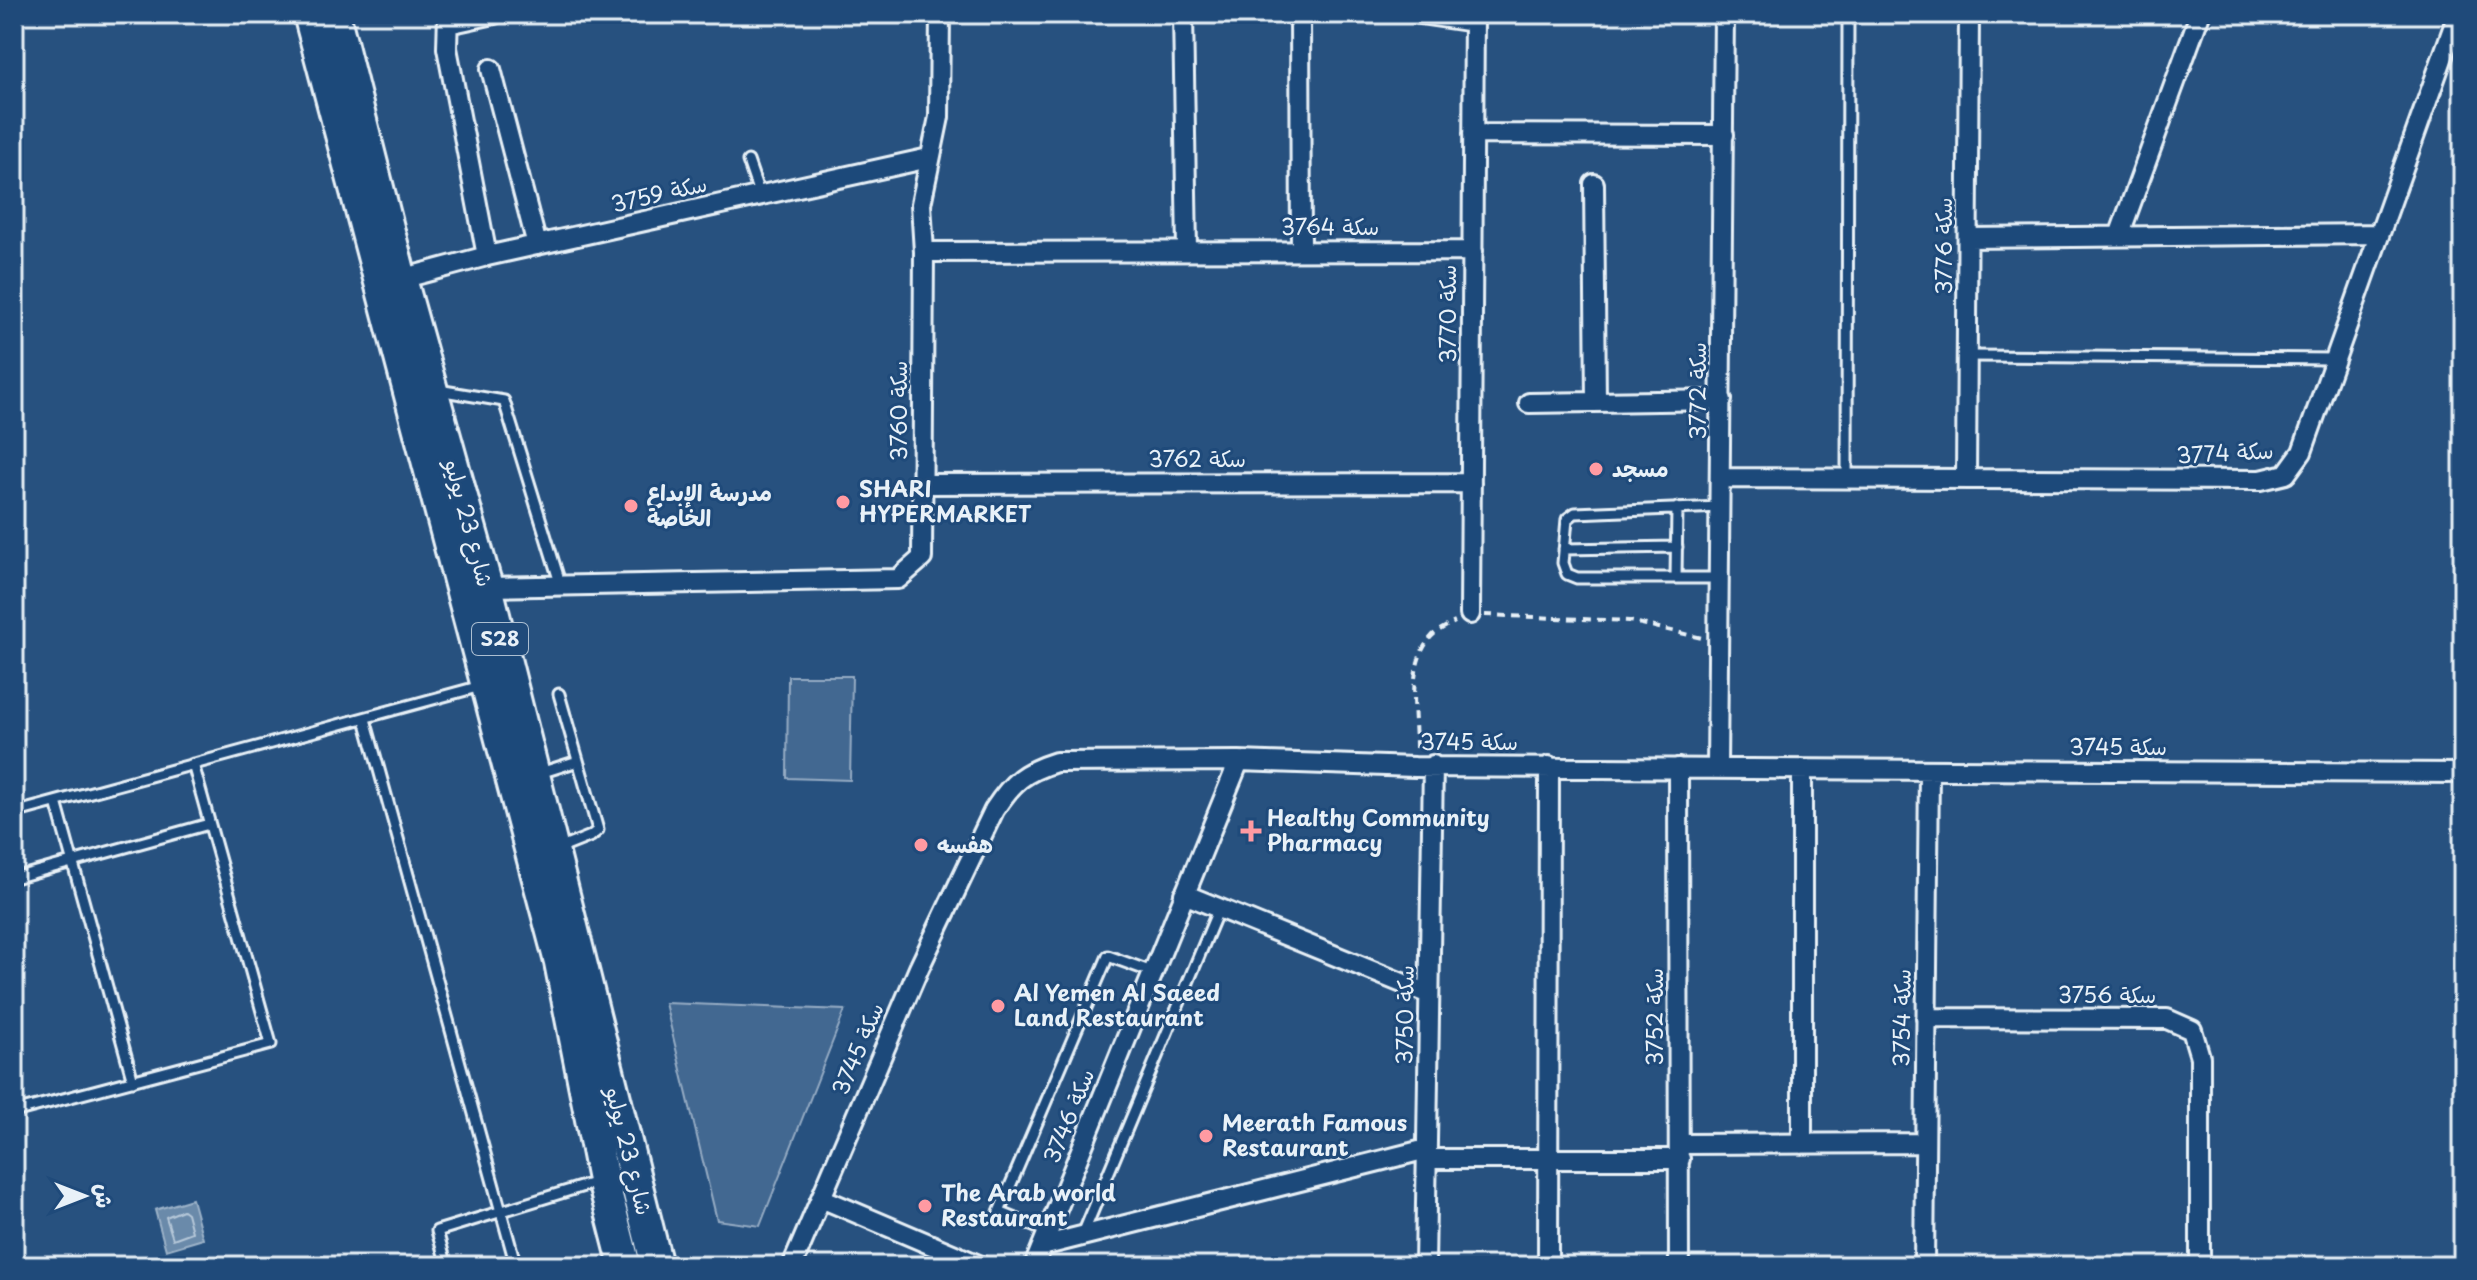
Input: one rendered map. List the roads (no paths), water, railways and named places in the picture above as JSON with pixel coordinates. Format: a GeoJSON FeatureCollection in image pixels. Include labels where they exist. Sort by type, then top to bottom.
{"type":"FeatureCollection","features":[{"type":"Feature","properties":{"kind":"main road","name":"شارع 23 يوليو"},"geometry":{"type":"LineString","coordinates":[[309,14],[560,962],[603,1180],[625,1266]]}},
{"type":"Feature","properties":{"kind":"main road","name":"شارع 23 يوليو"},"geometry":{"type":"LineString","coordinates":[[334,14],[401,279],[487,587],[657,1266]]}},
{"type":"Feature","properties":{"kind":"street"},"geometry":{"type":"LineString","coordinates":[[487,256],[447,48],[448,19],[494,14]]}},
{"type":"Feature","properties":{"kind":"street","name":"سكة 3760"},"geometry":{"type":"LineString","coordinates":[[487,587],[898,579],[922,558],[924,252],[921,204],[939,117],[940,14]]}},
{"type":"Feature","properties":{"kind":"street"},"geometry":{"type":"LineString","coordinates":[[1183,14],[1187,251]]}},
{"type":"Feature","properties":{"kind":"street"},"geometry":{"type":"LineString","coordinates":[[1300,14],[1301,251]]}},
{"type":"Feature","properties":{"kind":"street"},"geometry":{"type":"LineString","coordinates":[[1420,14],[1474,18]]}},
{"type":"Feature","properties":{"kind":"street","name":"سكة 3772"},"geometry":{"type":"LineString","coordinates":[[1717,768],[1724,14]]}},
{"type":"Feature","properties":{"kind":"street","name":"سكة 3776"},"geometry":{"type":"LineString","coordinates":[[1966,479],[1969,14]]}},
{"type":"Feature","properties":{"kind":"street"},"geometry":{"type":"LineString","coordinates":[[2119,236],[2200,14]]}},
{"type":"Feature","properties":{"kind":"street","name":"سكة 3774"},"geometry":{"type":"LineString","coordinates":[[1721,478],[2261,480],[2286,474],[2302,452],[2458,14]]}},
{"type":"Feature","properties":{"kind":"street","name":"سكة 3770"},"geometry":{"type":"LineString","coordinates":[[1470,614],[1474,18]]}},
{"type":"Feature","properties":{"kind":"street"},"geometry":{"type":"LineString","coordinates":[[491,69],[537,245]]}},
{"type":"Feature","properties":{"kind":"street"},"geometry":{"type":"LineString","coordinates":[[1473,134],[1724,135]]}},
{"type":"Feature","properties":{"kind":"street","name":"سكة 3759"},"geometry":{"type":"LineString","coordinates":[[401,279],[487,256],[929,158]]}},
{"type":"Feature","properties":{"kind":"street"},"geometry":{"type":"LineString","coordinates":[[1594,184],[1596,402]]}},
{"type":"Feature","properties":{"kind":"street"},"geometry":{"type":"LineString","coordinates":[[1968,238],[2379,234]]}},
{"type":"Feature","properties":{"kind":"street","name":"سكة 3764"},"geometry":{"type":"LineString","coordinates":[[924,252],[1473,251]]}},
{"type":"Feature","properties":{"kind":"street"},"geometry":{"type":"LineString","coordinates":[[1529,403],[1722,400]]}},
{"type":"Feature","properties":{"kind":"street","name":"سكة 3762"},"geometry":{"type":"LineString","coordinates":[[923,484],[1471,483]]}},
{"type":"Feature","properties":{"kind":"street","name":"سكة 3745"},"geometry":{"type":"LineString","coordinates":[[792,1266],[919,968],[994,810],[1006,792],[1030,770],[1056,762],[1239,761],[1424,766],[2463,773]]}},
{"type":"Feature","properties":{"kind":"street","name":"سكة 3746"},"geometry":{"type":"LineString","coordinates":[[1034,1266],[1239,761]]}},
{"type":"Feature","properties":{"kind":"street","name":"سكة 3750"},"geometry":{"type":"LineString","coordinates":[[1424,766],[1429,994],[1425,1266]]}},
{"type":"Feature","properties":{"kind":"street"},"geometry":{"type":"LineString","coordinates":[[1548,1266],[1549,766]]}},
{"type":"Feature","properties":{"kind":"street","name":"سكة 3752"},"geometry":{"type":"LineString","coordinates":[[1678,768],[1679,1266]]}},
{"type":"Feature","properties":{"kind":"street"},"geometry":{"type":"LineString","coordinates":[[1802,769],[1802,1144]]}},
{"type":"Feature","properties":{"kind":"street","name":"سكة 3754"},"geometry":{"type":"LineString","coordinates":[[1924,1266],[1929,770]]}},
{"type":"Feature","properties":{"kind":"street"},"geometry":{"type":"LineString","coordinates":[[1184,894],[1429,994]]}},
{"type":"Feature","properties":{"kind":"street","name":"سكة 3756"},"geometry":{"type":"LineString","coordinates":[[1926,1018],[2167,1019],[2192,1030],[2200,1057],[2200,1266]]}},
{"type":"Feature","properties":{"kind":"street"},"geometry":{"type":"LineString","coordinates":[[1045,1239],[1082,1236],[1427,1154],[1548,1159],[1802,1144],[1925,1143]]}},
{"type":"Feature","properties":{"kind":"street"},"geometry":{"type":"LineString","coordinates":[[821,1198],[981,1266]]}},
{"type":"Feature","properties":{"kind":"street"},"geometry":{"type":"LineString","coordinates":[[645,1215],[672,1266]]}},
{"type":"Feature","properties":{"kind":"lane"},"geometry":{"type":"LineString","coordinates":[[1847,477],[1848,14]]}},
{"type":"Feature","properties":{"kind":"lane"},"geometry":{"type":"LineString","coordinates":[[748,161],[760,196]]}},
{"type":"Feature","properties":{"kind":"lane"},"geometry":{"type":"LineString","coordinates":[[1967,356],[2335,359]]}},
{"type":"Feature","properties":{"kind":"lane"},"geometry":{"type":"LineString","coordinates":[[432,389],[504,401],[561,586]]}},
{"type":"Feature","properties":{"kind":"lane"},"geometry":{"type":"LineString","coordinates":[[1720,578],[1577,578],[1567,574],[1563,563],[1567,519],[1575,513],[1721,507]]}},
{"type":"Feature","properties":{"kind":"lane"},"geometry":{"type":"LineString","coordinates":[[1676,578],[1677,508]]}},
{"type":"Feature","properties":{"kind":"lane"},"geometry":{"type":"LineString","coordinates":[[1564,549],[1677,547]]}},
{"type":"Feature","properties":{"kind":"lane"},"geometry":{"type":"LineString","coordinates":[[14,813],[487,684]]}},
{"type":"Feature","properties":{"kind":"lane"},"geometry":{"type":"LineString","coordinates":[[553,851],[591,836],[598,830],[559,694]]}},
{"type":"Feature","properties":{"kind":"lane"},"geometry":{"type":"LineString","coordinates":[[365,719],[516,1266]]}},
{"type":"Feature","properties":{"kind":"lane"},"geometry":{"type":"LineString","coordinates":[[534,775],[578,761]]}},
{"type":"Feature","properties":{"kind":"lane"},"geometry":{"type":"LineString","coordinates":[[14,1112],[271,1044],[193,764]]}},
{"type":"Feature","properties":{"kind":"lane"},"geometry":{"type":"LineString","coordinates":[[56,802],[133,1081]]}},
{"type":"Feature","properties":{"kind":"lane"},"geometry":{"type":"LineString","coordinates":[[14,878],[209,824]]}},
{"type":"Feature","properties":{"kind":"lane"},"geometry":{"type":"LineString","coordinates":[[1082,1236],[1219,908]]}},
{"type":"Feature","properties":{"kind":"lane"},"geometry":{"type":"LineString","coordinates":[[1045,1239],[999,1212],[1108,956],[1152,972]]}},
{"type":"Feature","properties":{"kind":"lane"},"geometry":{"type":"LineString","coordinates":[[447,1266],[437,1231],[603,1180]]}},
{"type":"Feature","properties":{"kind":"water"},"geometry":{"type":"Polygon","coordinates":[[[192,1199],[203,1239],[166,1250],[155,1210],[192,1199]]]}},
{"type":"Feature","properties":{"kind":"place","name":"مسجد"},"geometry":{"type":"Point","coordinates":[1596,469]}},
{"type":"Feature","properties":{"kind":"place","name":"SHARI HYPERMARKET"},"geometry":{"type":"Point","coordinates":[843,502]}},
{"type":"Feature","properties":{"kind":"place","name":"مدرسة الإبداع الخاصة"},"geometry":{"type":"Point","coordinates":[631,506]}},
{"type":"Feature","properties":{"kind":"place","name":"Healthy Community Pharmacy"},"geometry":{"type":"Point","coordinates":[1251,831]}},
{"type":"Feature","properties":{"kind":"place","name":"هفسه"},"geometry":{"type":"Point","coordinates":[921,845]}},
{"type":"Feature","properties":{"kind":"place","name":"Al Yemen Al Saeed Land Restaurant"},"geometry":{"type":"Point","coordinates":[998,1006]}},
{"type":"Feature","properties":{"kind":"place","name":"Meerath Famous Restaurant"},"geometry":{"type":"Point","coordinates":[1206,1136]}},
{"type":"Feature","properties":{"kind":"place","name":"The Arab world Restaurant"},"geometry":{"type":"Point","coordinates":[925,1206]}}]}
